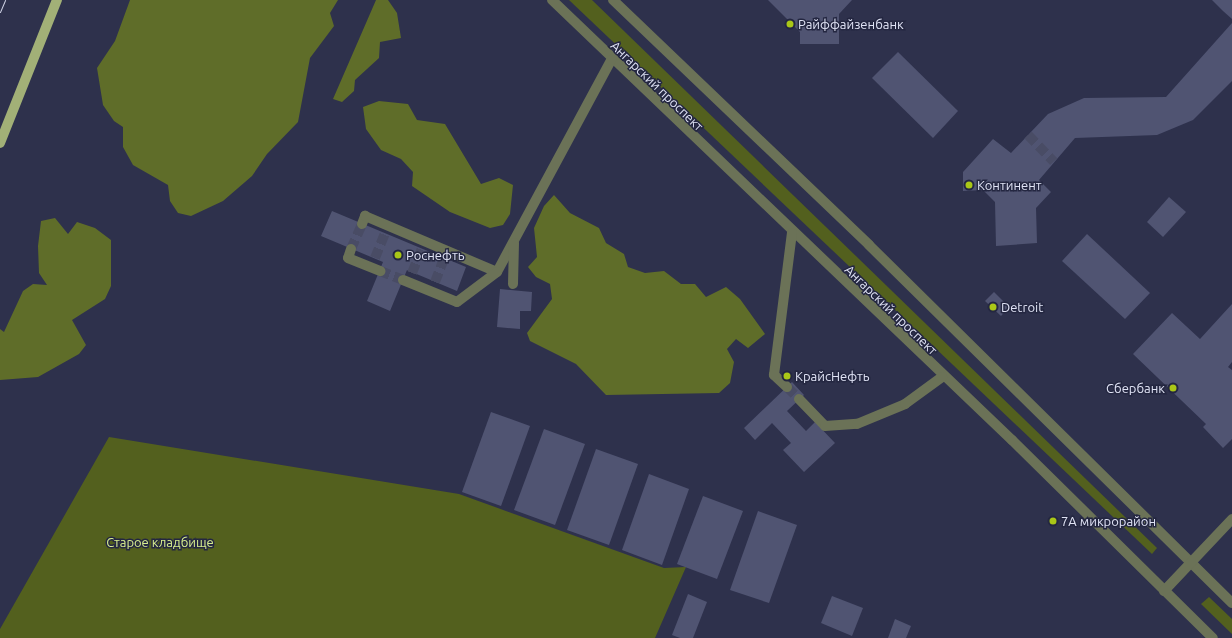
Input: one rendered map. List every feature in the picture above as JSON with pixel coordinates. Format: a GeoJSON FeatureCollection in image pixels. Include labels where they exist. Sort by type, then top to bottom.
{"type":"FeatureCollection","features":[{"type":"Feature","properties":{"kind":"main road"},"geometry":{"type":"LineString","coordinates":[[0,143],[58,0]]}},
{"type":"Feature","properties":{"kind":"street","name":"Ангарский проспект"},"geometry":{"type":"LineString","coordinates":[[552,0],[611,60],[792,232],[1213,638]]}},
{"type":"Feature","properties":{"kind":"street"},"geometry":{"type":"LineString","coordinates":[[612,0],[869,245],[1232,602]]}},
{"type":"Feature","properties":{"kind":"street"},"geometry":{"type":"LineString","coordinates":[[412,273],[406,281],[434,287],[456,302],[498,272],[611,60]]}},
{"type":"Feature","properties":{"kind":"street"},"geometry":{"type":"LineString","coordinates":[[362,224],[365,216],[387,229],[423,245],[498,272]]}},
{"type":"Feature","properties":{"kind":"street"},"geometry":{"type":"LineString","coordinates":[[787,387],[774,375],[792,232]]}},
{"type":"Feature","properties":{"kind":"street"},"geometry":{"type":"LineString","coordinates":[[513,284],[514,241]]}},
{"type":"Feature","properties":{"kind":"street"},"geometry":{"type":"LineString","coordinates":[[351,249],[348,258],[375,265]]}},
{"type":"Feature","properties":{"kind":"street"},"geometry":{"type":"LineString","coordinates":[[799,399],[825,426],[857,424],[905,404],[942,377]]}},
{"type":"Feature","properties":{"kind":"street"},"geometry":{"type":"LineString","coordinates":[[1164,591],[1232,519]]}},
{"type":"Feature","properties":{"kind":"green space"},"geometry":{"type":"Polygon","coordinates":[[[130,0],[338,0],[330,13],[334,26],[310,58],[298,122],[267,154],[252,176],[223,201],[191,216],[178,213],[170,201],[168,185],[133,165],[123,147],[123,127],[114,121],[103,105],[97,68],[115,41],[130,0]]]}},
{"type":"Feature","properties":{"kind":"green space"},"geometry":{"type":"Polygon","coordinates":[[[376,0],[388,0],[397,13],[401,38],[380,42],[379,58],[355,80],[354,91],[342,102],[333,99],[376,0]]]}},
{"type":"Feature","properties":{"kind":"green space"},"geometry":{"type":"Polygon","coordinates":[[[569,0],[592,0],[1157,548],[1152,554],[569,0]]]}},
{"type":"Feature","properties":{"kind":"green space"},"geometry":{"type":"Polygon","coordinates":[[[379,101],[408,104],[417,120],[445,124],[481,184],[499,178],[513,185],[510,214],[503,225],[490,228],[450,212],[412,186],[413,172],[401,159],[381,150],[366,129],[363,107],[379,101]]]}},
{"type":"Feature","properties":{"kind":"green space"},"geometry":{"type":"Polygon","coordinates":[[[554,195],[570,213],[599,228],[606,243],[624,254],[628,267],[645,273],[664,271],[681,284],[695,284],[706,297],[726,287],[740,299],[765,334],[748,348],[736,339],[727,349],[734,362],[730,383],[719,393],[606,395],[576,364],[530,341],[527,333],[552,299],[550,284],[536,277],[528,267],[537,257],[534,228],[544,206],[554,195]]]}},
{"type":"Feature","properties":{"kind":"green space"},"geometry":{"type":"Polygon","coordinates":[[[55,218],[68,234],[77,222],[95,228],[111,240],[111,286],[105,299],[72,320],[86,345],[79,354],[38,377],[0,380],[0,329],[4,332],[23,291],[33,284],[47,285],[39,273],[38,246],[41,221],[55,218]]]}},
{"type":"Feature","properties":{"kind":"green space","name":"Старое кладбище"},"geometry":{"type":"Polygon","coordinates":[[[109,437],[459,494],[664,568],[686,567],[655,638],[0,638],[0,629],[109,437]]]}},
{"type":"Feature","properties":{"kind":"green space"},"geometry":{"type":"Polygon","coordinates":[[[1209,597],[1232,619],[1232,634],[1201,604],[1209,597]]]}},
{"type":"Feature","properties":{"kind":"building"},"geometry":{"type":"Polygon","coordinates":[[[768,0],[852,0],[839,14],[839,44],[800,44],[800,32],[768,0]]]}},
{"type":"Feature","properties":{"kind":"building"},"geometry":{"type":"Polygon","coordinates":[[[1212,0],[1232,0],[1232,19],[1223,11],[1212,0]]]}},
{"type":"Feature","properties":{"kind":"building"},"geometry":{"type":"Polygon","coordinates":[[[1232,23],[1232,81],[1193,120],[1157,135],[1075,138],[1039,180],[1051,192],[1036,208],[1037,243],[996,246],[995,202],[983,190],[963,191],[963,172],[993,139],[1011,153],[1048,114],[1084,98],[1166,97],[1232,23]]]}},
{"type":"Feature","properties":{"kind":"building"},"geometry":{"type":"Polygon","coordinates":[[[898,52],[958,111],[933,138],[872,78],[898,52]]]}},
{"type":"Feature","properties":{"kind":"building"},"geometry":{"type":"Polygon","coordinates":[[[1169,197],[1186,212],[1163,237],[1147,222],[1169,197]]]}},
{"type":"Feature","properties":{"kind":"building"},"geometry":{"type":"Polygon","coordinates":[[[332,211],[466,267],[457,291],[407,270],[390,311],[367,301],[383,262],[321,236],[332,211]]]}},
{"type":"Feature","properties":{"kind":"building"},"geometry":{"type":"Polygon","coordinates":[[[1087,234],[1150,293],[1125,319],[1062,261],[1087,234]]]}},
{"type":"Feature","properties":{"kind":"building"},"geometry":{"type":"Polygon","coordinates":[[[500,289],[532,292],[531,311],[520,311],[520,329],[497,327],[500,289]]]}},
{"type":"Feature","properties":{"kind":"building"},"geometry":{"type":"Polygon","coordinates":[[[994,292],[1009,307],[1001,316],[985,301],[994,292]]]}},
{"type":"Feature","properties":{"kind":"building"},"geometry":{"type":"Polygon","coordinates":[[[1232,304],[1232,362],[1228,367],[1232,370],[1232,439],[1223,448],[1203,427],[1206,424],[1133,354],[1172,313],[1200,339],[1232,304]]]}},
{"type":"Feature","properties":{"kind":"building"},"geometry":{"type":"Polygon","coordinates":[[[792,382],[804,395],[787,411],[806,431],[815,422],[835,443],[804,472],[783,450],[791,443],[772,423],[755,440],[744,428],[792,382]]]}},
{"type":"Feature","properties":{"kind":"building"},"geometry":{"type":"Polygon","coordinates":[[[491,412],[530,426],[501,506],[462,492],[491,412]]]}},
{"type":"Feature","properties":{"kind":"building"},"geometry":{"type":"Polygon","coordinates":[[[544,429],[585,444],[555,525],[514,510],[544,429]]]}},
{"type":"Feature","properties":{"kind":"building"},"geometry":{"type":"Polygon","coordinates":[[[596,449],[638,464],[609,545],[567,530],[596,449]]]}},
{"type":"Feature","properties":{"kind":"building"},"geometry":{"type":"Polygon","coordinates":[[[649,474],[689,489],[662,565],[622,550],[649,474]]]}},
{"type":"Feature","properties":{"kind":"building"},"geometry":{"type":"Polygon","coordinates":[[[703,496],[743,511],[717,579],[677,564],[703,496]]]}},
{"type":"Feature","properties":{"kind":"building"},"geometry":{"type":"Polygon","coordinates":[[[758,511],[797,525],[769,603],[730,590],[758,511]]]}},
{"type":"Feature","properties":{"kind":"building"},"geometry":{"type":"Polygon","coordinates":[[[688,594],[707,602],[693,638],[680,638],[672,635],[688,594]]]}},
{"type":"Feature","properties":{"kind":"building"},"geometry":{"type":"Polygon","coordinates":[[[832,596],[863,608],[852,636],[821,623],[832,596]]]}},
{"type":"Feature","properties":{"kind":"building"},"geometry":{"type":"Polygon","coordinates":[[[895,619],[911,626],[906,638],[888,638],[895,619]]]}},
{"type":"Feature","properties":{"kind":"tunnel"},"geometry":{"type":"LineString","coordinates":[[1028,135],[1054,162]]}},
{"type":"Feature","properties":{"kind":"tunnel"},"geometry":{"type":"LineString","coordinates":[[351,249],[362,224]]}},
{"type":"Feature","properties":{"kind":"tunnel"},"geometry":{"type":"LineString","coordinates":[[375,258],[385,233]]}},
{"type":"Feature","properties":{"kind":"tunnel"},"geometry":{"type":"LineString","coordinates":[[412,273],[422,248]]}},
{"type":"Feature","properties":{"kind":"tunnel"},"geometry":{"type":"LineString","coordinates":[[435,282],[444,258]]}},
{"type":"Feature","properties":{"kind":"tunnel"},"geometry":{"type":"LineString","coordinates":[[380,271],[403,280]]}},
{"type":"Feature","properties":{"kind":"tunnel"},"geometry":{"type":"LineString","coordinates":[[787,387],[799,399]]}},
{"type":"Feature","properties":{"kind":"tram line"},"geometry":{"type":"LineString","coordinates":[[0,12],[5,0]]}},
{"type":"Feature","properties":{"kind":"place","name":"Райффайзенбанк"},"geometry":{"type":"Point","coordinates":[790,24]}},
{"type":"Feature","properties":{"kind":"place","name":"Континент"},"geometry":{"type":"Point","coordinates":[969,185]}},
{"type":"Feature","properties":{"kind":"place","name":"Роснефть"},"geometry":{"type":"Point","coordinates":[398,255]}},
{"type":"Feature","properties":{"kind":"place","name":"Detroit"},"geometry":{"type":"Point","coordinates":[993,307]}},
{"type":"Feature","properties":{"kind":"place","name":"КрайсНефть"},"geometry":{"type":"Point","coordinates":[787,376]}},
{"type":"Feature","properties":{"kind":"place","name":"Сбербанк"},"geometry":{"type":"Point","coordinates":[1173,388]}},
{"type":"Feature","properties":{"kind":"place","name":"7А микрорайон"},"geometry":{"type":"Point","coordinates":[1053,521]}}]}
